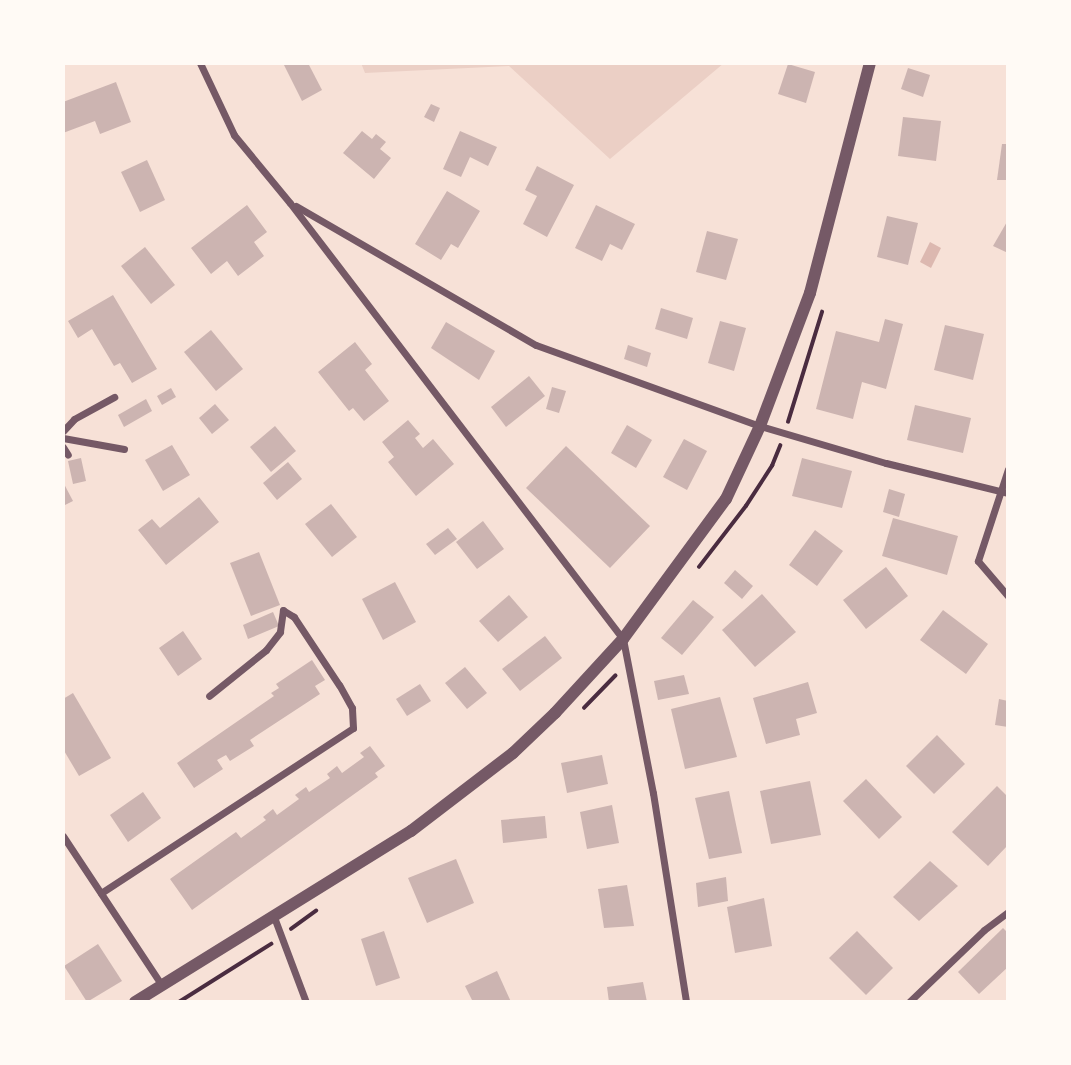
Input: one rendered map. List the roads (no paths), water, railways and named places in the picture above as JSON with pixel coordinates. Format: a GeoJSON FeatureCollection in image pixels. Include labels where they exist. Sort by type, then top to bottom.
{"type":"FeatureCollection","features":[{"type":"Feature","properties":{"kind":"street"},"geometry":{"type":"LineString","coordinates":[[200,63],[234,135],[290,203],[623,639],[653,793],[686,1002]]}},
{"type":"Feature","properties":{"kind":"street"},"geometry":{"type":"LineString","coordinates":[[135,1002],[411,831],[513,753],[555,713],[623,639],[726,499],[760,426],[810,293],[870,63]]}},
{"type":"Feature","properties":{"kind":"street"},"geometry":{"type":"LineString","coordinates":[[290,203],[536,345],[760,426],[1004,493]]}},
{"type":"Feature","properties":{"kind":"street"},"geometry":{"type":"LineString","coordinates":[[63,431],[74,419],[114,397]]}},
{"type":"Feature","properties":{"kind":"street"},"geometry":{"type":"LineString","coordinates":[[63,439],[124,449]]}},
{"type":"Feature","properties":{"kind":"street"},"geometry":{"type":"LineString","coordinates":[[63,447],[68,455]]}},
{"type":"Feature","properties":{"kind":"street"},"geometry":{"type":"LineString","coordinates":[[1008,469],[1004,493],[978,561],[1008,596]]}},
{"type":"Feature","properties":{"kind":"street"},"geometry":{"type":"LineString","coordinates":[[102,892],[353,728],[352,708],[339,685],[294,617],[283,610],[279,632],[266,650],[209,695]]}},
{"type":"Feature","properties":{"kind":"street"},"geometry":{"type":"LineString","coordinates":[[63,836],[161,984]]}},
{"type":"Feature","properties":{"kind":"street"},"geometry":{"type":"LineString","coordinates":[[909,1002],[984,930],[1008,912]]}},
{"type":"Feature","properties":{"kind":"street"},"geometry":{"type":"LineString","coordinates":[[274,917],[306,1002]]}}]}
